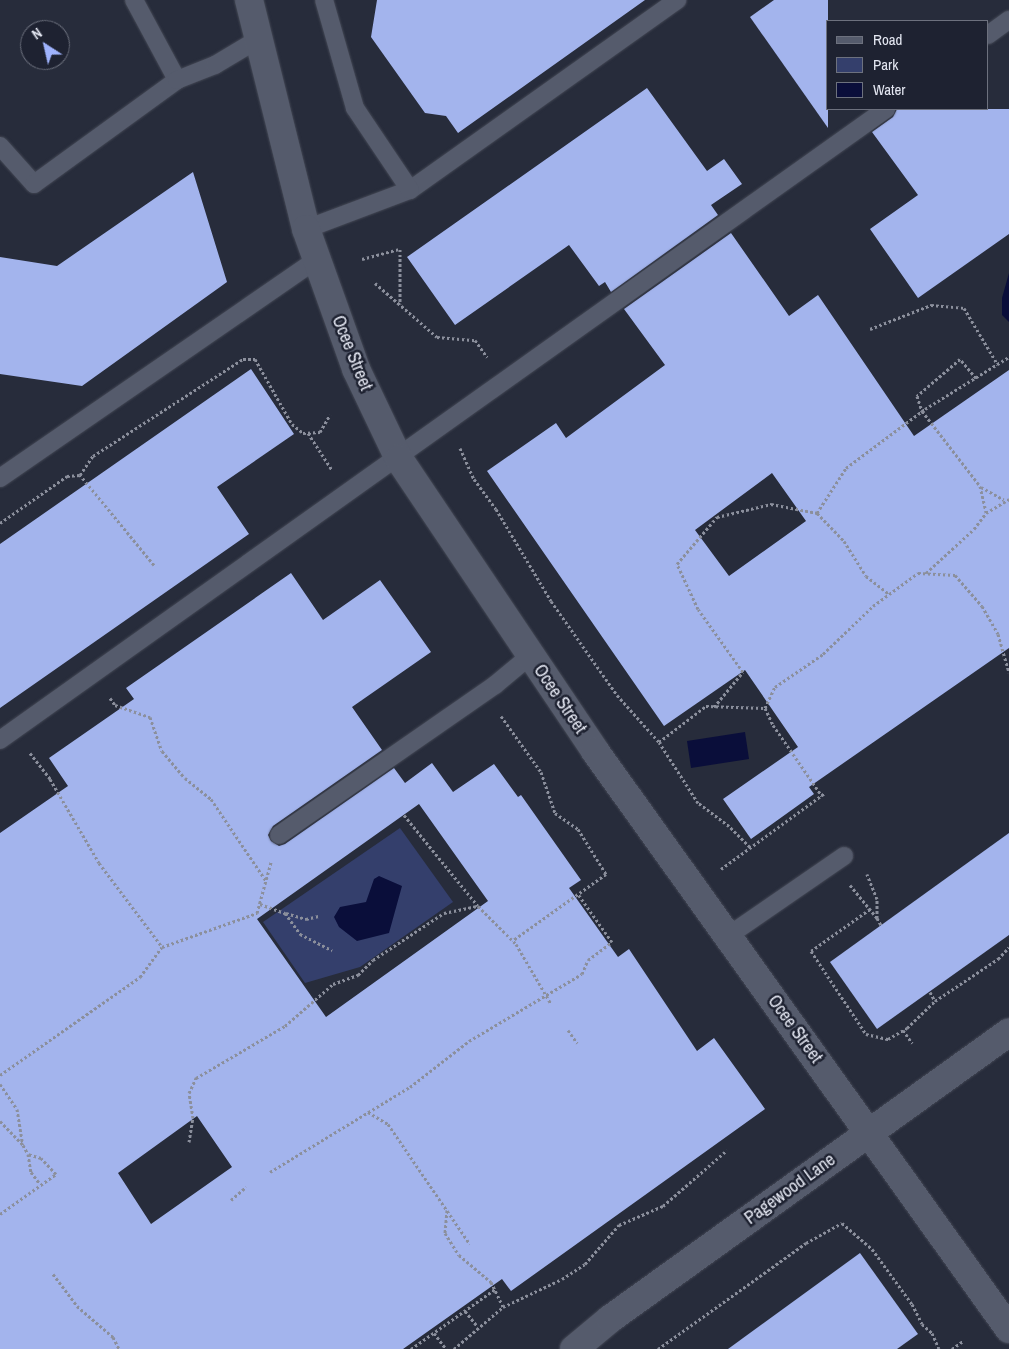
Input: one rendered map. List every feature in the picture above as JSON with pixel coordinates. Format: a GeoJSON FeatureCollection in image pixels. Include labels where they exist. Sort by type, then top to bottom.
{"type":"FeatureCollection","features":[{"type":"Feature","properties":{"kind":"street","name":"Ocee Street"},"geometry":{"type":"LineString","coordinates":[[249,0],[257,40],[306,230],[356,369],[399,459],[531,656],[728,936],[1009,1329]]}},
{"type":"Feature","properties":{"kind":"street","name":"Pagewood Lane"},"geometry":{"type":"LineString","coordinates":[[574,1349],[869,1132],[1009,1032]]}},
{"type":"Feature","properties":{"kind":"lane"},"geometry":{"type":"LineString","coordinates":[[134,0],[177,80]]}},
{"type":"Feature","properties":{"kind":"lane"},"geometry":{"type":"LineString","coordinates":[[324,0],[355,108],[410,190]]}},
{"type":"Feature","properties":{"kind":"lane"},"geometry":{"type":"LineString","coordinates":[[306,230],[410,190],[677,0]]}},
{"type":"Feature","properties":{"kind":"lane"},"geometry":{"type":"LineString","coordinates":[[989,34],[1009,20]]}},
{"type":"Feature","properties":{"kind":"lane"},"geometry":{"type":"LineString","coordinates":[[0,146],[34,184],[177,80],[216,64],[257,40]]}},
{"type":"Feature","properties":{"kind":"lane"},"geometry":{"type":"LineString","coordinates":[[7,735],[348,492],[399,459],[885,110]]}},
{"type":"Feature","properties":{"kind":"lane"},"geometry":{"type":"LineString","coordinates":[[0,478],[316,260]]}},
{"type":"Feature","properties":{"kind":"lane"},"geometry":{"type":"LineString","coordinates":[[279,835],[483,692],[531,656]]}},
{"type":"Feature","properties":{"kind":"lane"},"geometry":{"type":"LineString","coordinates":[[728,936],[838,860]]}},
{"type":"Feature","properties":{"kind":"path"},"geometry":{"type":"LineString","coordinates":[[362,259],[400,249],[400,305]]}},
{"type":"Feature","properties":{"kind":"path"},"geometry":{"type":"LineString","coordinates":[[375,283],[438,337],[475,340],[505,381]]}},
{"type":"Feature","properties":{"kind":"path"},"geometry":{"type":"LineString","coordinates":[[870,329],[931,305],[964,308],[998,365]]}},
{"type":"Feature","properties":{"kind":"path"},"geometry":{"type":"LineString","coordinates":[[817,513],[846,468],[922,411],[1009,357]]}},
{"type":"Feature","properties":{"kind":"path"},"geometry":{"type":"LineString","coordinates":[[80,476],[93,456],[243,359],[255,359],[292,424],[307,433],[348,492]]}},
{"type":"Feature","properties":{"kind":"path"},"geometry":{"type":"LineString","coordinates":[[976,378],[960,359],[917,396],[922,411],[980,486],[1004,500]]}},
{"type":"Feature","properties":{"kind":"path"},"geometry":{"type":"LineString","coordinates":[[307,433],[320,432],[330,415]]}},
{"type":"Feature","properties":{"kind":"path"},"geometry":{"type":"LineString","coordinates":[[448,422],[474,479],[496,509],[551,601],[617,695],[659,742],[698,803],[729,826],[750,848]]}},
{"type":"Feature","properties":{"kind":"path"},"geometry":{"type":"LineString","coordinates":[[0,523],[67,476],[80,476]]}},
{"type":"Feature","properties":{"kind":"path"},"geometry":{"type":"LineString","coordinates":[[80,476],[154,565]]}},
{"type":"Feature","properties":{"kind":"path"},"geometry":{"type":"LineString","coordinates":[[980,486],[986,513]]}},
{"type":"Feature","properties":{"kind":"path"},"geometry":{"type":"LineString","coordinates":[[925,574],[974,529],[986,513],[1004,500],[1009,499]]}},
{"type":"Feature","properties":{"kind":"path"},"geometry":{"type":"LineString","coordinates":[[714,706],[743,672],[698,609],[677,564],[717,517],[771,504],[817,513],[844,541],[866,576],[889,594]]}},
{"type":"Feature","properties":{"kind":"path"},"geometry":{"type":"LineString","coordinates":[[694,888],[824,794],[773,725],[766,708],[775,687],[823,654],[889,594],[918,573],[955,575],[971,593],[998,634],[1009,672]]}},
{"type":"Feature","properties":{"kind":"path"},"geometry":{"type":"LineString","coordinates":[[94,674],[115,705],[150,718],[162,751],[185,778],[211,799],[266,881]]}},
{"type":"Feature","properties":{"kind":"path"},"geometry":{"type":"LineString","coordinates":[[483,692],[541,772],[555,813],[578,828],[606,874],[512,941]]}},
{"type":"Feature","properties":{"kind":"path"},"geometry":{"type":"LineString","coordinates":[[659,742],[706,706],[766,708]]}},
{"type":"Feature","properties":{"kind":"path"},"geometry":{"type":"LineString","coordinates":[[7,735],[50,779],[99,863],[162,947]]}},
{"type":"Feature","properties":{"kind":"path"},"geometry":{"type":"LineString","coordinates":[[404,815],[478,906],[512,941],[550,1004]]}},
{"type":"Feature","properties":{"kind":"path"},"geometry":{"type":"LineString","coordinates":[[0,1075],[140,977],[162,947],[257,913],[279,835]]}},
{"type":"Feature","properties":{"kind":"path"},"geometry":{"type":"LineString","coordinates":[[838,860],[882,925]]}},
{"type":"Feature","properties":{"kind":"path"},"geometry":{"type":"LineString","coordinates":[[866,873],[877,899],[877,918]]}},
{"type":"Feature","properties":{"kind":"path"},"geometry":{"type":"LineString","coordinates":[[270,1172],[410,1087],[469,1041],[582,974],[588,960],[612,942],[578,894]]}},
{"type":"Feature","properties":{"kind":"path"},"geometry":{"type":"LineString","coordinates":[[260,904],[306,919],[319,916]]}},
{"type":"Feature","properties":{"kind":"path"},"geometry":{"type":"LineString","coordinates":[[188,1142],[193,1118],[189,1093],[196,1078],[285,1026],[333,984],[358,975],[373,960],[444,913],[478,906]]}},
{"type":"Feature","properties":{"kind":"path"},"geometry":{"type":"LineString","coordinates":[[870,909],[811,951],[866,1034],[888,1039],[902,1030],[935,1001],[998,960],[1009,947]]}},
{"type":"Feature","properties":{"kind":"path"},"geometry":{"type":"LineString","coordinates":[[283,912],[300,934],[332,950]]}},
{"type":"Feature","properties":{"kind":"path"},"geometry":{"type":"LineString","coordinates":[[930,992],[935,1001]]}},
{"type":"Feature","properties":{"kind":"path"},"geometry":{"type":"LineString","coordinates":[[568,1030],[577,1043]]}},
{"type":"Feature","properties":{"kind":"path"},"geometry":{"type":"LineString","coordinates":[[902,1030],[912,1043]]}},
{"type":"Feature","properties":{"kind":"path"},"geometry":{"type":"LineString","coordinates":[[0,1084],[17,1109],[23,1145]]}},
{"type":"Feature","properties":{"kind":"path"},"geometry":{"type":"LineString","coordinates":[[368,1112],[388,1124],[470,1244]]}},
{"type":"Feature","properties":{"kind":"path"},"geometry":{"type":"LineString","coordinates":[[0,1121],[23,1145],[28,1154],[31,1172],[40,1184]]}},
{"type":"Feature","properties":{"kind":"path"},"geometry":{"type":"LineString","coordinates":[[454,1349],[477,1327],[503,1307],[562,1279],[585,1264],[619,1225],[664,1206],[727,1150]]}},
{"type":"Feature","properties":{"kind":"path"},"geometry":{"type":"LineString","coordinates":[[0,1214],[56,1174],[41,1158],[28,1154]]}},
{"type":"Feature","properties":{"kind":"path"},"geometry":{"type":"LineString","coordinates":[[230,1200],[246,1187]]}},
{"type":"Feature","properties":{"kind":"path"},"geometry":{"type":"LineString","coordinates":[[447,1209],[445,1233],[460,1255],[491,1282],[503,1307]]}},
{"type":"Feature","properties":{"kind":"path"},"geometry":{"type":"LineString","coordinates":[[658,1349],[806,1243],[842,1223],[872,1249],[912,1304],[922,1324],[932,1333],[939,1349]]}},
{"type":"Feature","properties":{"kind":"path"},"geometry":{"type":"LineString","coordinates":[[53,1274],[77,1306],[114,1337],[120,1349]]}},
{"type":"Feature","properties":{"kind":"path"},"geometry":{"type":"LineString","coordinates":[[411,1349],[495,1289]]}},
{"type":"Feature","properties":{"kind":"path"},"geometry":{"type":"LineString","coordinates":[[465,1311],[477,1327]]}},
{"type":"Feature","properties":{"kind":"path"},"geometry":{"type":"LineString","coordinates":[[434,1333],[446,1349]]}},
{"type":"Feature","properties":{"kind":"path"},"geometry":{"type":"LineString","coordinates":[[952,1349],[963,1341]]}},
{"type":"Feature","properties":{"kind":"green space"},"geometry":{"type":"Polygon","coordinates":[[[400,828],[453,902],[360,967],[305,983],[263,922],[400,828]]]}},
{"type":"Feature","properties":{"kind":"water"},"geometry":{"type":"Polygon","coordinates":[[[1009,273],[1009,322],[1002,315],[1002,298],[1009,273]]]}},
{"type":"Feature","properties":{"kind":"water"},"geometry":{"type":"Polygon","coordinates":[[[745,732],[749,759],[691,768],[687,741],[745,732]]]}},
{"type":"Feature","properties":{"kind":"water"},"geometry":{"type":"Polygon","coordinates":[[[379,876],[402,886],[389,933],[357,941],[339,927],[334,917],[340,907],[366,902],[374,879],[379,876]]]}},
{"type":"Feature","properties":{"kind":"building"},"geometry":{"type":"Polygon","coordinates":[[[377,0],[645,0],[458,133],[446,116],[425,113],[371,37],[377,0]]]}},
{"type":"Feature","properties":{"kind":"building"},"geometry":{"type":"Polygon","coordinates":[[[774,0],[828,0],[828,20],[826,20],[826,110],[828,110],[828,128],[750,17],[774,0]]]}},
{"type":"Feature","properties":{"kind":"building"},"geometry":{"type":"Polygon","coordinates":[[[647,88],[707,171],[724,159],[742,184],[711,205],[718,215],[611,292],[605,282],[599,286],[569,245],[455,325],[407,257],[647,88]]]}},
{"type":"Feature","properties":{"kind":"building"},"geometry":{"type":"Polygon","coordinates":[[[1009,109],[1009,234],[918,298],[870,229],[918,195],[872,132],[893,117],[896,110],[1009,109]]]}},
{"type":"Feature","properties":{"kind":"building"},"geometry":{"type":"Polygon","coordinates":[[[193,172],[227,282],[82,386],[0,374],[0,257],[57,266],[193,172]]]}},
{"type":"Feature","properties":{"kind":"building"},"geometry":{"type":"Polygon","coordinates":[[[731,233],[789,316],[818,295],[914,436],[1009,370],[1009,648],[809,787],[814,794],[751,839],[723,799],[798,747],[745,670],[664,726],[487,471],[556,423],[566,438],[665,365],[624,309],[731,233]],[[772,473],[695,530],[729,576],[806,521],[772,473]]]}},
{"type":"Feature","properties":{"kind":"building"},"geometry":{"type":"Polygon","coordinates":[[[251,369],[294,434],[217,487],[249,534],[0,708],[0,544],[251,369]]]}},
{"type":"Feature","properties":{"kind":"building"},"geometry":{"type":"Polygon","coordinates":[[[291,573],[323,620],[380,580],[431,652],[352,707],[382,750],[273,826],[268,835],[271,841],[279,846],[285,844],[394,768],[405,783],[432,763],[453,792],[494,764],[518,797],[521,795],[581,880],[569,888],[618,957],[629,949],[697,1051],[714,1038],[765,1109],[511,1291],[502,1279],[403,1349],[0,1349],[0,833],[68,786],[49,758],[134,699],[126,688],[291,573]],[[419,804],[257,919],[326,1017],[488,901],[419,804]],[[197,1116],[118,1173],[151,1224],[232,1167],[197,1116]]]}},
{"type":"Feature","properties":{"kind":"building"},"geometry":{"type":"Polygon","coordinates":[[[1009,833],[1009,935],[877,1029],[830,962],[1009,833]]]}},
{"type":"Feature","properties":{"kind":"building"},"geometry":{"type":"Polygon","coordinates":[[[860,1253],[918,1334],[897,1349],[728,1349],[860,1253]]]}}]}
